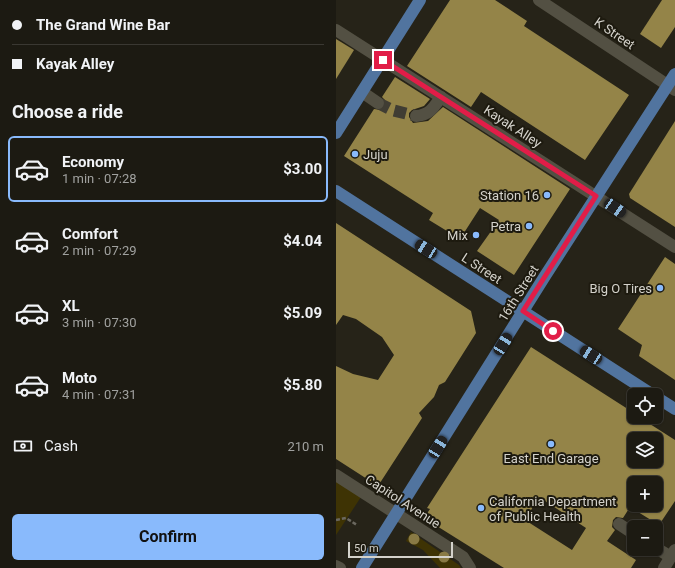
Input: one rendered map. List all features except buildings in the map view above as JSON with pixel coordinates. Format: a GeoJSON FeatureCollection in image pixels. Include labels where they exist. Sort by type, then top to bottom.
{"type":"FeatureCollection","features":[{"type":"Feature","properties":{"kind":"main road"},"geometry":{"type":"LineString","coordinates":[[336,132],[420,0]]}},
{"type":"Feature","properties":{"kind":"main road","name":"16th Street"},"geometry":{"type":"LineString","coordinates":[[362,568],[596,196],[671,88],[675,74]]}},
{"type":"Feature","properties":{"kind":"main road","name":"L Street"},"geometry":{"type":"LineString","coordinates":[[336,191],[642,388]]}},
{"type":"Feature","properties":{"kind":"main road"},"geometry":{"type":"LineString","coordinates":[[663,401],[675,409]]}},
{"type":"Feature","properties":{"kind":"street","name":"K Street"},"geometry":{"type":"LineString","coordinates":[[539,0],[671,88]]}},
{"type":"Feature","properties":{"kind":"street","name":"Kayak Alley"},"geometry":{"type":"LineString","coordinates":[[336,30],[675,247]]}},
{"type":"Feature","properties":{"kind":"street"},"geometry":{"type":"LineString","coordinates":[[362,92],[378,103]]}},
{"type":"Feature","properties":{"kind":"street"},"geometry":{"type":"LineString","coordinates":[[416,116],[424,116],[431,111],[441,97]]}},
{"type":"Feature","properties":{"kind":"street","name":"Capitol Avenue"},"geometry":{"type":"LineString","coordinates":[[336,475],[457,552],[463,557],[470,568]]}},
{"type":"Feature","properties":{"kind":"street"},"geometry":{"type":"LineString","coordinates":[[619,524],[627,529]]}},
{"type":"Feature","properties":{"kind":"street"},"geometry":{"type":"LineString","coordinates":[[336,566],[340,568]]}},
{"type":"Feature","properties":{"kind":"path"},"geometry":{"type":"LineString","coordinates":[[336,520],[346,518],[357,525]]}},
{"type":"Feature","properties":{"kind":"shaded area"},"geometry":{"type":"Polygon","coordinates":[[[336,481],[361,497],[336,535],[336,481]]]}},
{"type":"Feature","properties":{"kind":"shaded area"},"geometry":{"type":"Polygon","coordinates":[[[411,532],[459,565],[461,568],[440,568],[423,550],[406,541],[411,532]]]}},
{"type":"Feature","properties":{"kind":"tunnel"},"geometry":{"type":"LineString","coordinates":[[378,103],[392,110],[416,116]]}},
{"type":"Feature","properties":{"kind":"place","name":"Juju"},"geometry":{"type":"Point","coordinates":[355,154]}},
{"type":"Feature","properties":{"kind":"place","name":"Station 16"},"geometry":{"type":"Point","coordinates":[547,195]}},
{"type":"Feature","properties":{"kind":"place","name":"Petra"},"geometry":{"type":"Point","coordinates":[529,226]}},
{"type":"Feature","properties":{"kind":"place","name":"Mix"},"geometry":{"type":"Point","coordinates":[476,235]}},
{"type":"Feature","properties":{"kind":"place","name":"Big O Tires"},"geometry":{"type":"Point","coordinates":[660,288]}},
{"type":"Feature","properties":{"kind":"place","name":"East End Garage"},"geometry":{"type":"Point","coordinates":[551,444]}},
{"type":"Feature","properties":{"kind":"place","name":"California Department of Public Health"},"geometry":{"type":"Point","coordinates":[481,508]}},
{"type":"Feature","properties":{"kind":"route"},"geometry":{"type":"LineString","coordinates":[[383,60],[596,196],[523,311],[553,331]]}}]}
